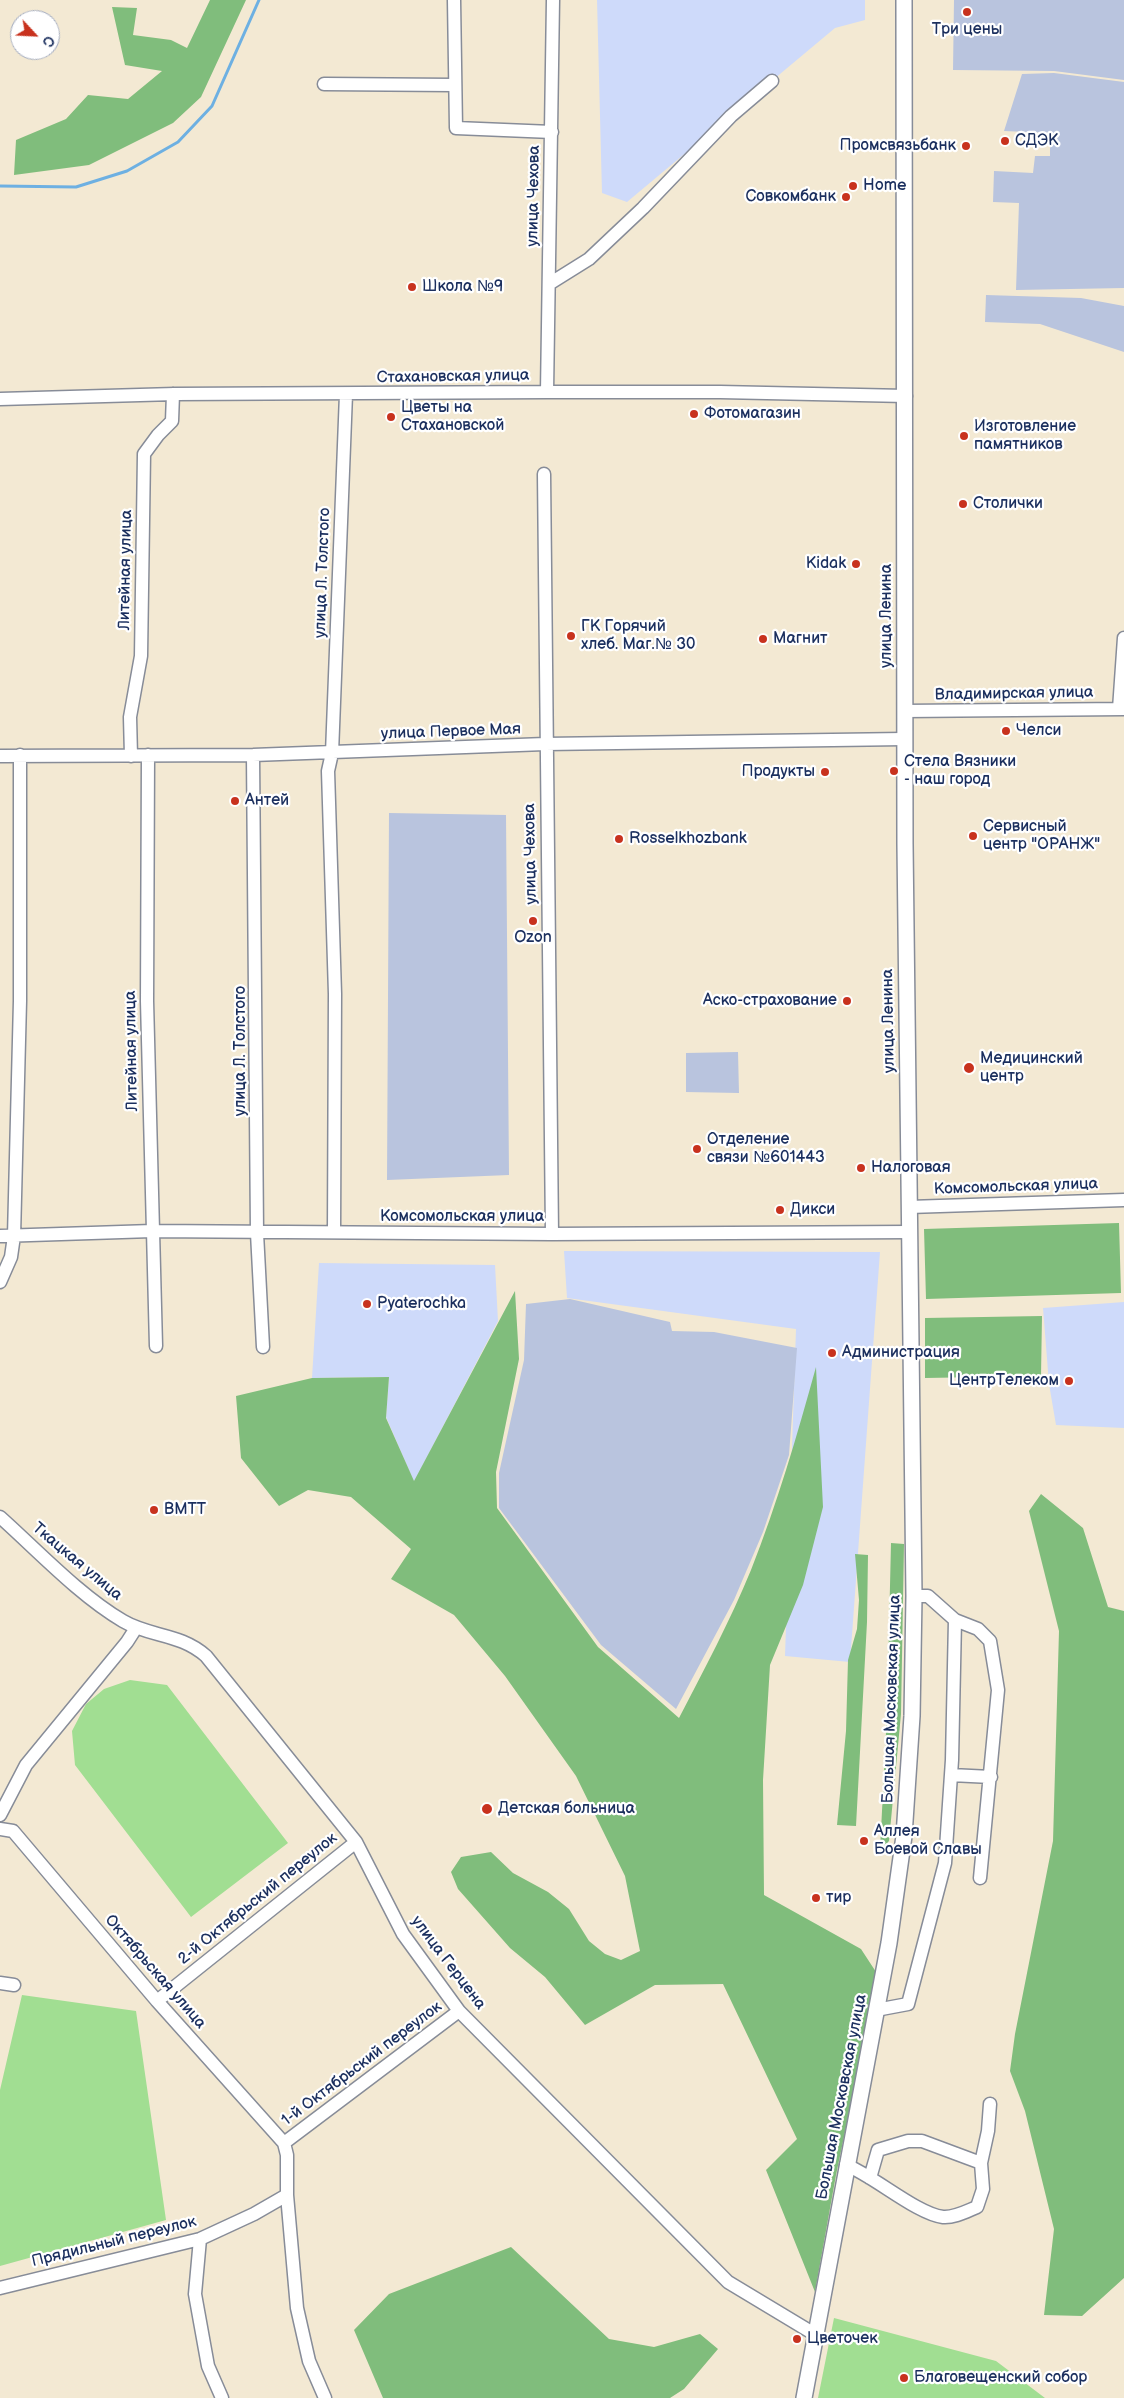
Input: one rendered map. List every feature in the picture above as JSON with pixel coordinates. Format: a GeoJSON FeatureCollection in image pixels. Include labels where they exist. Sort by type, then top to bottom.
{"type":"FeatureCollection","features":[{"type":"Feature","properties":{"kind":"main road","name":"улица Ленина"},"geometry":{"type":"LineString","coordinates":[[904,0],[906,396],[904,739],[909,1232]]}},
{"type":"Feature","properties":{"kind":"main road","name":"Большая Московская улица"},"geometry":{"type":"LineString","coordinates":[[804,2398],[846,2165],[889,1943],[904,1836],[912,1716],[914,1596],[909,1232]]}},
{"type":"Feature","properties":{"kind":"street"},"geometry":{"type":"LineString","coordinates":[[454,0],[456,128],[552,132]]}},
{"type":"Feature","properties":{"kind":"street","name":"улица Чехова"},"geometry":{"type":"LineString","coordinates":[[547,392],[553,0]]}},
{"type":"Feature","properties":{"kind":"street"},"geometry":{"type":"LineString","coordinates":[[549,284],[590,260],[644,208],[731,116],[772,81]]}},
{"type":"Feature","properties":{"kind":"street"},"geometry":{"type":"LineString","coordinates":[[324,84],[454,85]]}},
{"type":"Feature","properties":{"kind":"street","name":"Стахановская улица"},"geometry":{"type":"LineString","coordinates":[[0,399],[173,394],[547,392],[720,392],[906,396]]}},
{"type":"Feature","properties":{"kind":"street","name":"Литейная улица"},"geometry":{"type":"LineString","coordinates":[[131,756],[130,717],[140,656],[144,454],[158,435],[172,421],[173,394]]}},
{"type":"Feature","properties":{"kind":"street","name":"улица Л. Толстого"},"geometry":{"type":"LineString","coordinates":[[334,1232],[335,994],[328,772],[332,753],[346,394]]}},
{"type":"Feature","properties":{"kind":"street","name":"улица Чехова"},"geometry":{"type":"LineString","coordinates":[[544,474],[545,744],[552,1234]]}},
{"type":"Feature","properties":{"kind":"street"},"geometry":{"type":"LineString","coordinates":[[1121,709],[1124,638]]}},
{"type":"Feature","properties":{"kind":"street","name":"Владимирская улица"},"geometry":{"type":"LineString","coordinates":[[904,711],[1121,709]]}},
{"type":"Feature","properties":{"kind":"street","name":"улица Первое Мая"},"geometry":{"type":"LineString","coordinates":[[0,756],[253,755],[545,744],[904,739]]}},
{"type":"Feature","properties":{"kind":"street"},"geometry":{"type":"LineString","coordinates":[[0,1282],[11,1257],[14,1236],[20,1001],[20,755]]}},
{"type":"Feature","properties":{"kind":"street","name":"Литейная улица"},"geometry":{"type":"LineString","coordinates":[[148,755],[147,1001],[156,1346]]}},
{"type":"Feature","properties":{"kind":"street","name":"улица Л. Толстого"},"geometry":{"type":"LineString","coordinates":[[253,755],[258,1233],[263,1347]]}},
{"type":"Feature","properties":{"kind":"street","name":"Комсомольская улица"},"geometry":{"type":"LineString","coordinates":[[909,1207],[1124,1200]]}},
{"type":"Feature","properties":{"kind":"street","name":"Комсомольская улица"},"geometry":{"type":"LineString","coordinates":[[0,1236],[152,1232],[552,1234],[909,1232]]}},
{"type":"Feature","properties":{"kind":"street","name":"Ткацкая улица"},"geometry":{"type":"LineString","coordinates":[[0,1517],[106,1610],[136,1628]]}},
{"type":"Feature","properties":{"kind":"street"},"geometry":{"type":"LineString","coordinates":[[914,1596],[928,1596],[954,1620],[978,1629],[990,1641],[998,1690],[980,1878]]}},
{"type":"Feature","properties":{"kind":"street"},"geometry":{"type":"LineString","coordinates":[[876,2010],[908,2004],[945,1864],[951,1775],[954,1620]]}},
{"type":"Feature","properties":{"kind":"street"},"geometry":{"type":"LineString","coordinates":[[0,1815],[26,1765],[136,1628]]}},
{"type":"Feature","properties":{"kind":"street","name":"улица Герцена"},"geometry":{"type":"LineString","coordinates":[[136,1628],[180,1639],[195,1646],[206,1656],[356,1842],[403,1934],[459,2011],[728,2282],[816,2335]]}},
{"type":"Feature","properties":{"kind":"street"},"geometry":{"type":"LineString","coordinates":[[951,1775],[991,1777]]}},
{"type":"Feature","properties":{"kind":"street","name":"Октябрьская улица"},"geometry":{"type":"LineString","coordinates":[[0,1829],[13,1831],[158,2001],[284,2143]]}},
{"type":"Feature","properties":{"kind":"street","name":"2-й Октябрьский переулок"},"geometry":{"type":"LineString","coordinates":[[158,2001],[356,1842]]}},
{"type":"Feature","properties":{"kind":"street"},"geometry":{"type":"LineString","coordinates":[[0,1983],[14,1985]]}},
{"type":"Feature","properties":{"kind":"street","name":"1-й Октябрьский переулок"},"geometry":{"type":"LineString","coordinates":[[284,2143],[459,2011]]}},
{"type":"Feature","properties":{"kind":"street"},"geometry":{"type":"LineString","coordinates":[[846,2165],[927,2212],[944,2217],[977,2207],[983,2189],[981,2163],[988,2131],[990,2104]]}},
{"type":"Feature","properties":{"kind":"street"},"geometry":{"type":"LineString","coordinates":[[870,2178],[878,2150],[908,2141],[922,2141],[981,2163]]}},
{"type":"Feature","properties":{"kind":"street"},"geometry":{"type":"LineString","coordinates":[[284,2143],[287,2155],[287,2195],[297,2308],[308,2361],[325,2398]]}},
{"type":"Feature","properties":{"kind":"street","name":"Прядильный переулок"},"geometry":{"type":"LineString","coordinates":[[0,2288],[200,2239],[254,2214],[287,2195]]}},
{"type":"Feature","properties":{"kind":"street"},"geometry":{"type":"LineString","coordinates":[[200,2239],[195,2294],[208,2366],[222,2398]]}},
{"type":"Feature","properties":{"kind":"shaded area"},"geometry":{"type":"Polygon","coordinates":[[[597,0],[865,0],[865,20],[835,28],[627,202],[602,193],[597,0]]]}},
{"type":"Feature","properties":{"kind":"shaded area"},"geometry":{"type":"Polygon","coordinates":[[[954,0],[1124,0],[1124,80],[1054,71],[953,70],[954,0]]]}},
{"type":"Feature","properties":{"kind":"shaded area"},"geometry":{"type":"Polygon","coordinates":[[[1054,73],[1124,82],[1124,288],[1016,290],[1019,203],[993,202],[994,171],[1033,173],[1035,156],[1050,156],[1050,133],[1004,131],[1022,74],[1054,73]]]}},
{"type":"Feature","properties":{"kind":"shaded area"},"geometry":{"type":"Polygon","coordinates":[[[986,295],[1081,298],[1124,306],[1124,352],[1040,324],[985,322],[986,295]]]}},
{"type":"Feature","properties":{"kind":"shaded area"},"geometry":{"type":"Polygon","coordinates":[[[389,813],[506,815],[509,1175],[387,1180],[389,813]]]}},
{"type":"Feature","properties":{"kind":"shaded area"},"geometry":{"type":"Polygon","coordinates":[[[738,1052],[739,1093],[686,1092],[686,1053],[738,1052]]]}},
{"type":"Feature","properties":{"kind":"shaded area"},"geometry":{"type":"Polygon","coordinates":[[[564,1251],[880,1252],[850,1662],[785,1656],[796,1329],[567,1298],[564,1251]]]}},
{"type":"Feature","properties":{"kind":"shaded area"},"geometry":{"type":"Polygon","coordinates":[[[319,1263],[495,1265],[498,1321],[414,1482],[386,1417],[389,1377],[312,1378],[319,1263]]]}},
{"type":"Feature","properties":{"kind":"shaded area"},"geometry":{"type":"Polygon","coordinates":[[[570,1299],[670,1322],[672,1331],[714,1332],[797,1348],[789,1455],[763,1532],[734,1600],[676,1709],[601,1645],[499,1508],[499,1473],[524,1360],[526,1304],[570,1299]]]}},
{"type":"Feature","properties":{"kind":"shaded area"},"geometry":{"type":"Polygon","coordinates":[[[1124,1302],[1124,1428],[1056,1425],[1049,1384],[1043,1308],[1124,1302]]]}},
{"type":"Feature","properties":{"kind":"green space"},"geometry":{"type":"Polygon","coordinates":[[[210,0],[246,0],[201,97],[173,123],[89,165],[14,175],[16,140],[66,119],[88,95],[128,99],[162,71],[125,65],[112,7],[137,8],[133,35],[171,40],[187,48],[210,0]]]}},
{"type":"Feature","properties":{"kind":"green space"},"geometry":{"type":"Polygon","coordinates":[[[1119,1223],[1121,1293],[926,1299],[924,1229],[1119,1223]]]}},
{"type":"Feature","properties":{"kind":"green space"},"geometry":{"type":"Polygon","coordinates":[[[515,1291],[519,1359],[496,1472],[497,1508],[598,1647],[679,1718],[726,1627],[751,1570],[786,1470],[816,1367],[823,1507],[803,1585],[770,1665],[763,1780],[764,1895],[861,1949],[878,1975],[836,2175],[815,2292],[766,2170],[797,2139],[723,1984],[655,1985],[585,2025],[545,1977],[510,1948],[458,1889],[451,1872],[461,1857],[491,1852],[513,1873],[548,1892],[569,1909],[589,1941],[605,1954],[621,1960],[640,1951],[625,1876],[576,1776],[505,1676],[454,1615],[391,1579],[411,1549],[351,1497],[308,1490],[279,1506],[241,1458],[236,1396],[312,1378],[389,1377],[386,1418],[414,1481],[515,1291]]]}},
{"type":"Feature","properties":{"kind":"green space"},"geometry":{"type":"Polygon","coordinates":[[[1042,1316],[1041,1376],[925,1378],[925,1318],[1042,1316]]]}},
{"type":"Feature","properties":{"kind":"green space"},"geometry":{"type":"Polygon","coordinates":[[[1041,1494],[1083,1528],[1108,1607],[1124,1611],[1124,2278],[1082,2316],[1044,2315],[1054,2229],[1025,2111],[1010,2071],[1015,2034],[1053,1841],[1059,1631],[1029,1511],[1041,1494]]]}},
{"type":"Feature","properties":{"kind":"green space"},"geometry":{"type":"Polygon","coordinates":[[[891,1543],[904,1544],[901,1714],[889,1841],[880,1850],[887,1713],[891,1543]]]}},
{"type":"Feature","properties":{"kind":"green space"},"geometry":{"type":"Polygon","coordinates":[[[855,1554],[868,1555],[867,1622],[856,1826],[837,1825],[846,1731],[848,1660],[857,1629],[859,1600],[855,1554]]]}},
{"type":"Feature","properties":{"kind":"green space"},"geometry":{"type":"Polygon","coordinates":[[[130,1680],[167,1685],[288,1843],[191,1917],[75,1765],[72,1731],[86,1704],[104,1689],[130,1680]]]}},
{"type":"Feature","properties":{"kind":"green space"},"geometry":{"type":"Polygon","coordinates":[[[22,1995],[136,2011],[166,2220],[0,2266],[0,2090],[22,1995]]]}},
{"type":"Feature","properties":{"kind":"green space"},"geometry":{"type":"Polygon","coordinates":[[[511,2247],[609,2339],[654,2347],[700,2334],[718,2349],[684,2389],[670,2398],[383,2398],[354,2330],[389,2294],[511,2247]]]}},
{"type":"Feature","properties":{"kind":"green space"},"geometry":{"type":"Polygon","coordinates":[[[834,2318],[996,2361],[1045,2398],[818,2398],[834,2318]]]}},
{"type":"Feature","properties":{"kind":"waterway"},"geometry":{"type":"LineString","coordinates":[[0,186],[76,187],[127,171],[178,142],[212,106],[259,0]]}},
{"type":"Feature","properties":{"kind":"place","name":"Три цены"},"geometry":{"type":"Point","coordinates":[967,12]}},
{"type":"Feature","properties":{"kind":"place","name":"СДЭК"},"geometry":{"type":"Point","coordinates":[1005,141]}},
{"type":"Feature","properties":{"kind":"place","name":"Промсвязьбанк"},"geometry":{"type":"Point","coordinates":[966,146]}},
{"type":"Feature","properties":{"kind":"place","name":"Home"},"geometry":{"type":"Point","coordinates":[853,186]}},
{"type":"Feature","properties":{"kind":"place","name":"Совкомбанк"},"geometry":{"type":"Point","coordinates":[846,197]}},
{"type":"Feature","properties":{"kind":"place","name":"Школа №9"},"geometry":{"type":"Point","coordinates":[412,287]}},
{"type":"Feature","properties":{"kind":"place","name":"Фотомагазин"},"geometry":{"type":"Point","coordinates":[694,414]}},
{"type":"Feature","properties":{"kind":"place","name":"Цветы на Стахановской"},"geometry":{"type":"Point","coordinates":[391,417]}},
{"type":"Feature","properties":{"kind":"place","name":"Изготовление памятников"},"geometry":{"type":"Point","coordinates":[964,436]}},
{"type":"Feature","properties":{"kind":"place","name":"Столички"},"geometry":{"type":"Point","coordinates":[963,504]}},
{"type":"Feature","properties":{"kind":"place","name":"Kidak"},"geometry":{"type":"Point","coordinates":[856,564]}},
{"type":"Feature","properties":{"kind":"place","name":"ГК Горячий хлеб. Маг.№ 30"},"geometry":{"type":"Point","coordinates":[571,636]}},
{"type":"Feature","properties":{"kind":"place","name":"Магнит"},"geometry":{"type":"Point","coordinates":[763,639]}},
{"type":"Feature","properties":{"kind":"place","name":"Челси"},"geometry":{"type":"Point","coordinates":[1006,731]}},
{"type":"Feature","properties":{"kind":"place","name":"Стела Вязники - наш город"},"geometry":{"type":"Point","coordinates":[894,771]}},
{"type":"Feature","properties":{"kind":"place","name":"Продукты"},"geometry":{"type":"Point","coordinates":[825,772]}},
{"type":"Feature","properties":{"kind":"place","name":"Антей"},"geometry":{"type":"Point","coordinates":[235,801]}},
{"type":"Feature","properties":{"kind":"place","name":"Сервисный центр \"ОРАНЖ\""},"geometry":{"type":"Point","coordinates":[973,836]}},
{"type":"Feature","properties":{"kind":"place","name":"Rosselkhozbank"},"geometry":{"type":"Point","coordinates":[619,839]}},
{"type":"Feature","properties":{"kind":"place","name":"Ozon"},"geometry":{"type":"Point","coordinates":[533,921]}},
{"type":"Feature","properties":{"kind":"place","name":"Аско-страхование"},"geometry":{"type":"Point","coordinates":[847,1001]}},
{"type":"Feature","properties":{"kind":"place","name":"Медицинский центр"},"geometry":{"type":"Point","coordinates":[969,1068]}},
{"type":"Feature","properties":{"kind":"place","name":"Отделение связи №601443"},"geometry":{"type":"Point","coordinates":[697,1149]}},
{"type":"Feature","properties":{"kind":"place","name":"Налоговая"},"geometry":{"type":"Point","coordinates":[861,1168]}},
{"type":"Feature","properties":{"kind":"place","name":"Дикси"},"geometry":{"type":"Point","coordinates":[780,1210]}},
{"type":"Feature","properties":{"kind":"place","name":"Pyaterochka"},"geometry":{"type":"Point","coordinates":[367,1304]}},
{"type":"Feature","properties":{"kind":"place","name":"Администрация"},"geometry":{"type":"Point","coordinates":[832,1353]}},
{"type":"Feature","properties":{"kind":"place","name":"ЦентрТелеком"},"geometry":{"type":"Point","coordinates":[1069,1381]}},
{"type":"Feature","properties":{"kind":"place","name":"ВМТТ"},"geometry":{"type":"Point","coordinates":[154,1510]}},
{"type":"Feature","properties":{"kind":"place","name":"Детская больница"},"geometry":{"type":"Point","coordinates":[487,1809]}},
{"type":"Feature","properties":{"kind":"place","name":"Аллея Боевой Славы"},"geometry":{"type":"Point","coordinates":[864,1841]}},
{"type":"Feature","properties":{"kind":"place","name":"тир"},"geometry":{"type":"Point","coordinates":[816,1898]}},
{"type":"Feature","properties":{"kind":"place","name":"Цветочек"},"geometry":{"type":"Point","coordinates":[797,2339]}},
{"type":"Feature","properties":{"kind":"place","name":"Благовещенский собор"},"geometry":{"type":"Point","coordinates":[904,2378]}}]}
